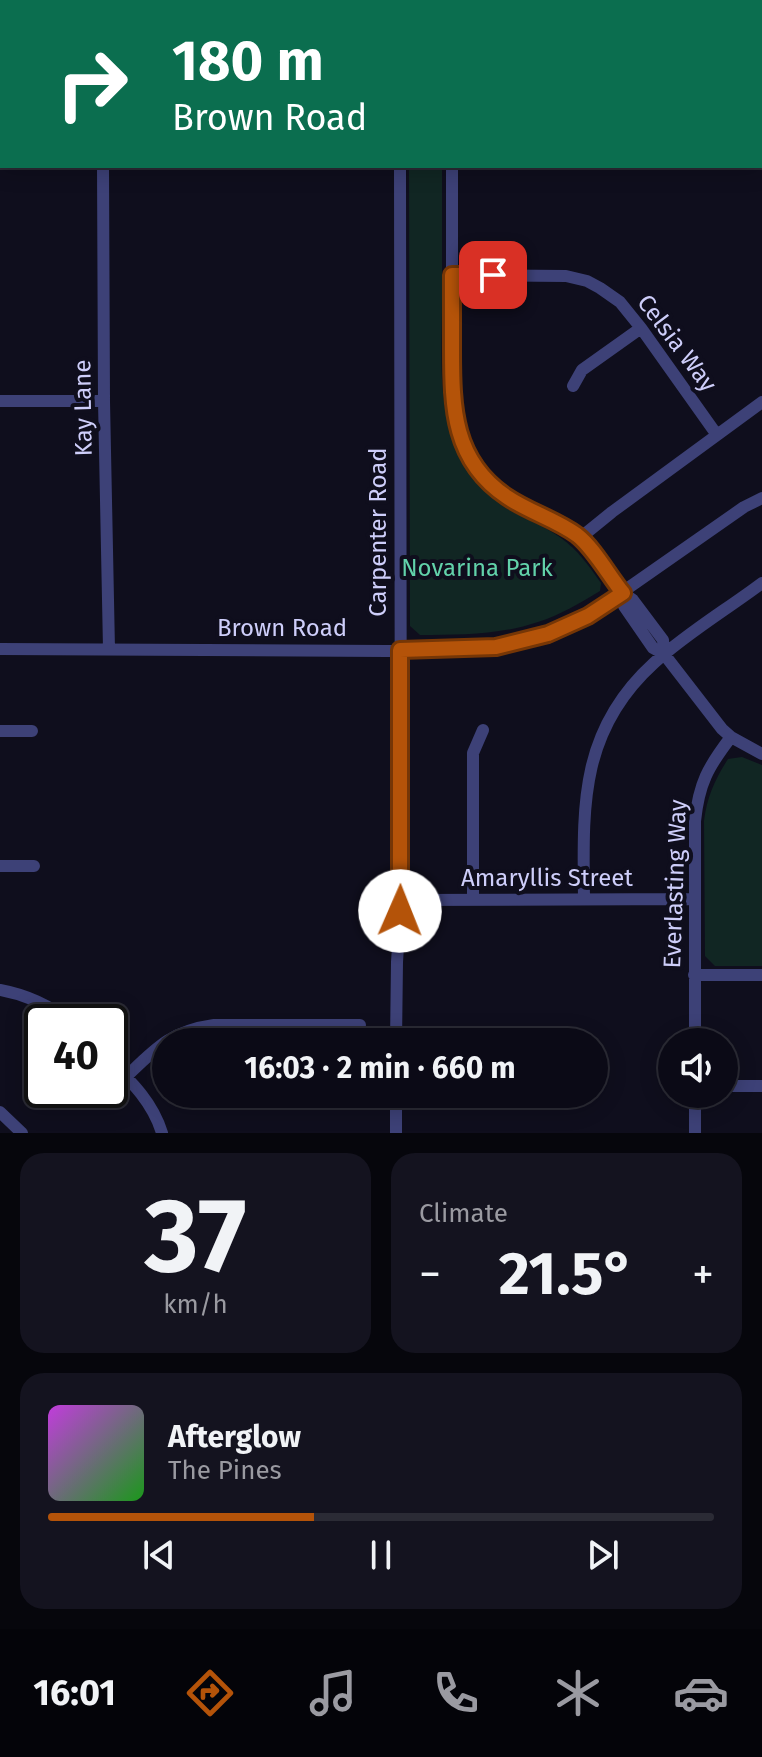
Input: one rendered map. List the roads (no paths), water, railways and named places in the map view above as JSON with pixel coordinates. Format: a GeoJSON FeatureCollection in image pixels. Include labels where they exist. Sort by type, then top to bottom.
{"type":"FeatureCollection","features":[{"type":"Feature","properties":{"kind":"street","name":"Kay Lane"},"geometry":{"type":"LineString","coordinates":[[103,168],[109,649]]}},
{"type":"Feature","properties":{"kind":"street","name":"Carpenter Road"},"geometry":{"type":"LineString","coordinates":[[396,1028],[401,900],[400,168]]}},
{"type":"Feature","properties":{"kind":"street"},"geometry":{"type":"LineString","coordinates":[[452,168],[452,394],[454,417],[474,465],[488,482],[506,496],[556,521],[580,538],[663,640],[664,654],[722,729],[762,754]]}},
{"type":"Feature","properties":{"kind":"street","name":"Celsia Way"},"geometry":{"type":"LineString","coordinates":[[452,275],[566,276],[600,288],[620,302],[641,328],[717,435]]}},
{"type":"Feature","properties":{"kind":"street"},"geometry":{"type":"LineString","coordinates":[[573,386],[582,370],[641,328]]}},
{"type":"Feature","properties":{"kind":"street"},"geometry":{"type":"LineString","coordinates":[[0,401],[104,401]]}},
{"type":"Feature","properties":{"kind":"street"},"geometry":{"type":"LineString","coordinates":[[580,538],[762,402]]}},
{"type":"Feature","properties":{"kind":"street","name":"Brown Road"},"geometry":{"type":"LineString","coordinates":[[0,649],[400,650],[496,647],[548,634],[588,616],[744,507],[762,498]]}},
{"type":"Feature","properties":{"kind":"street"},"geometry":{"type":"LineString","coordinates":[[584,899],[584,800],[597,747],[611,715],[628,690],[664,654],[760,588]]}},
{"type":"Feature","properties":{"kind":"street"},"geometry":{"type":"LineString","coordinates":[[473,900],[473,753],[483,730]]}},
{"type":"Feature","properties":{"kind":"street"},"geometry":{"type":"LineString","coordinates":[[0,731],[32,731]]}},
{"type":"Feature","properties":{"kind":"street","name":"Everlasting Way"},"geometry":{"type":"LineString","coordinates":[[695,1028],[697,803],[709,767],[731,737]]}},
{"type":"Feature","properties":{"kind":"street"},"geometry":{"type":"LineString","coordinates":[[0,866],[34,866]]}},
{"type":"Feature","properties":{"kind":"street","name":"Amaryllis Street"},"geometry":{"type":"LineString","coordinates":[[401,900],[694,899]]}},
{"type":"Feature","properties":{"kind":"street"},"geometry":{"type":"LineString","coordinates":[[694,975],[762,975]]}},
{"type":"Feature","properties":{"kind":"street"},"geometry":{"type":"LineString","coordinates":[[0,990],[43,1004]]}},
{"type":"Feature","properties":{"kind":"street"},"geometry":{"type":"LineString","coordinates":[[128,1075],[160,1044],[200,1027],[360,1025]]}},
{"type":"Feature","properties":{"kind":"street"},"geometry":{"type":"LineString","coordinates":[[128,1077],[150,1105],[162,1133]]}},
{"type":"Feature","properties":{"kind":"street"},"geometry":{"type":"LineString","coordinates":[[738,1086],[762,1086]]}},
{"type":"Feature","properties":{"kind":"street"},"geometry":{"type":"LineString","coordinates":[[396,1108],[396,1133]]}},
{"type":"Feature","properties":{"kind":"street"},"geometry":{"type":"LineString","coordinates":[[695,1108],[695,1133]]}},
{"type":"Feature","properties":{"kind":"street"},"geometry":{"type":"LineString","coordinates":[[0,1112],[22,1133]]}},
{"type":"Feature","properties":{"kind":"park label","name":"Novarina Park"},"geometry":{"type":"Point","coordinates":[477,568]}}]}
